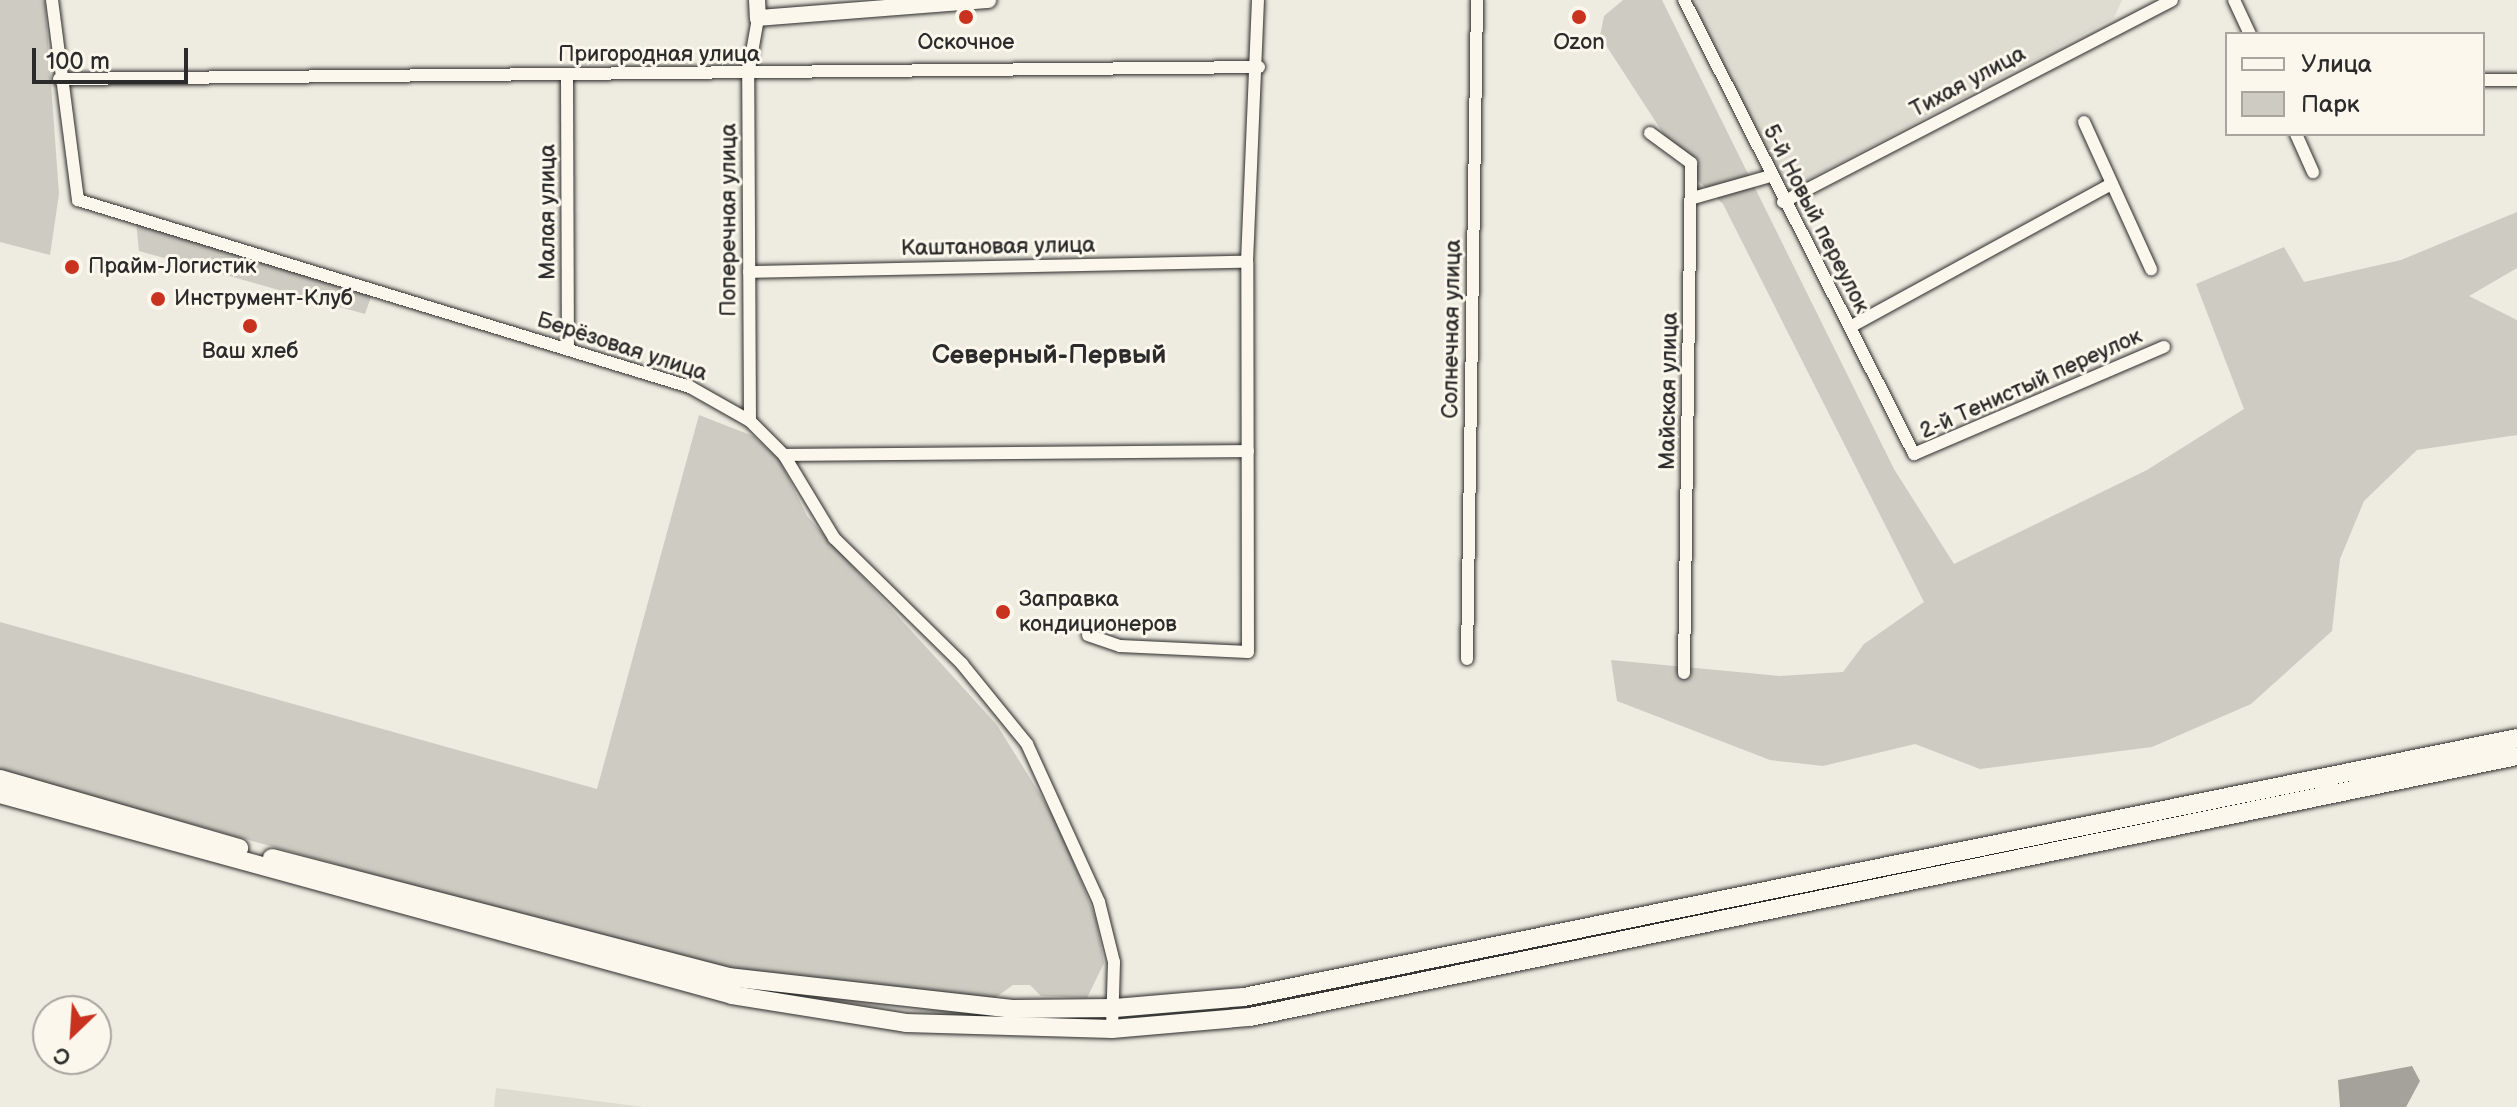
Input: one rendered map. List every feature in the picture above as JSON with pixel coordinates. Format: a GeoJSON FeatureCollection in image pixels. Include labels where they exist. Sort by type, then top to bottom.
{"type":"FeatureCollection","features":[{"type":"Feature","properties":{"kind":"main road"},"geometry":{"type":"LineString","coordinates":[[0,779],[728,977],[1012,1009],[1115,1008],[1259,994],[2517,738]]}},
{"type":"Feature","properties":{"kind":"main road"},"geometry":{"type":"LineString","coordinates":[[0,794],[732,995],[906,1023],[1112,1029],[1250,1017],[2517,756]]}},
{"type":"Feature","properties":{"kind":"street"},"geometry":{"type":"LineString","coordinates":[[52,0],[59,79]]}},
{"type":"Feature","properties":{"kind":"street"},"geometry":{"type":"LineString","coordinates":[[757,0],[758,18],[988,0]]}},
{"type":"Feature","properties":{"kind":"street"},"geometry":{"type":"LineString","coordinates":[[1088,635],[1120,646],[1248,652],[1247,262],[1259,67],[1258,0]]}},
{"type":"Feature","properties":{"kind":"street","name":"Солнечная улица"},"geometry":{"type":"LineString","coordinates":[[1467,659],[1477,0]]}},
{"type":"Feature","properties":{"kind":"street","name":"5-й Новый переулок"},"geometry":{"type":"LineString","coordinates":[[1684,0],[1783,202],[1914,454]]}},
{"type":"Feature","properties":{"kind":"street","name":"Тихая улица"},"geometry":{"type":"LineString","coordinates":[[1783,202],[2172,0]]}},
{"type":"Feature","properties":{"kind":"street"},"geometry":{"type":"LineString","coordinates":[[2234,0],[2249,32]]}},
{"type":"Feature","properties":{"kind":"street","name":"Поперечная улица"},"geometry":{"type":"LineString","coordinates":[[750,421],[748,75],[758,18]]}},
{"type":"Feature","properties":{"kind":"street","name":"Пригородная улица"},"geometry":{"type":"LineString","coordinates":[[59,79],[748,75],[1259,67]]}},
{"type":"Feature","properties":{"kind":"street","name":"Малая улица"},"geometry":{"type":"LineString","coordinates":[[567,76],[568,349]]}},
{"type":"Feature","properties":{"kind":"street","name":"Берёзовая улица"},"geometry":{"type":"LineString","coordinates":[[59,79],[78,200],[690,387],[750,421],[784,455],[834,538],[962,664],[1027,744],[1099,902],[1112,950],[1115,1008],[1112,1029]]}},
{"type":"Feature","properties":{"kind":"street"},"geometry":{"type":"LineString","coordinates":[[2485,80],[2517,80]]}},
{"type":"Feature","properties":{"kind":"street"},"geometry":{"type":"LineString","coordinates":[[2084,122],[2151,269]]}},
{"type":"Feature","properties":{"kind":"street","name":"Майская улица"},"geometry":{"type":"LineString","coordinates":[[1650,133],[1686,153],[1693,198],[1684,673]]}},
{"type":"Feature","properties":{"kind":"street"},"geometry":{"type":"LineString","coordinates":[[2299,136],[2313,172]]}},
{"type":"Feature","properties":{"kind":"street"},"geometry":{"type":"LineString","coordinates":[[1693,198],[1771,176]]}},
{"type":"Feature","properties":{"kind":"street"},"geometry":{"type":"LineString","coordinates":[[1850,327],[2111,184]]}},
{"type":"Feature","properties":{"kind":"street","name":"Каштановая улица"},"geometry":{"type":"LineString","coordinates":[[749,272],[1247,262]]}},
{"type":"Feature","properties":{"kind":"street","name":"2-й Тенистый переулок"},"geometry":{"type":"LineString","coordinates":[[1914,454],[2164,347]]}},
{"type":"Feature","properties":{"kind":"street"},"geometry":{"type":"LineString","coordinates":[[784,455],[1248,451]]}},
{"type":"Feature","properties":{"kind":"shaded area"},"geometry":{"type":"Polygon","coordinates":[[[1690,0],[2122,0],[2114,18],[1798,185],[1780,181],[1690,0]]]}},
{"type":"Feature","properties":{"kind":"shaded area"},"geometry":{"type":"Polygon","coordinates":[[[2412,1066],[2420,1081],[2406,1107],[2340,1107],[2338,1080],[2412,1066]]]}},
{"type":"Feature","properties":{"kind":"shaded area"},"geometry":{"type":"Polygon","coordinates":[[[496,1088],[643,1107],[494,1107],[496,1088]]]}},
{"type":"Feature","properties":{"kind":"green space"},"geometry":{"type":"Polygon","coordinates":[[[0,0],[45,0],[59,194],[50,255],[0,242],[0,0]]]}},
{"type":"Feature","properties":{"kind":"green space"},"geometry":{"type":"Polygon","coordinates":[[[1623,0],[1662,0],[1894,469],[1954,564],[2147,470],[2244,409],[2196,284],[2284,247],[2304,282],[2401,260],[2517,212],[2517,268],[2469,296],[2517,320],[2517,435],[2417,450],[2364,501],[2340,559],[2332,631],[2251,704],[2152,747],[1980,769],[1915,744],[1823,766],[1770,760],[1617,701],[1611,660],[1780,676],[1843,672],[1864,644],[1924,602],[1723,204],[1687,170],[1600,36],[1604,16],[1623,0]]]}},
{"type":"Feature","properties":{"kind":"green space"},"geometry":{"type":"Polygon","coordinates":[[[136,221],[372,294],[365,314],[139,251],[136,221]]]}},
{"type":"Feature","properties":{"kind":"green space"},"geometry":{"type":"Polygon","coordinates":[[[699,415],[753,436],[779,459],[807,516],[997,725],[1059,825],[1096,919],[1104,963],[1087,998],[1041,996],[1030,985],[1013,985],[995,998],[718,970],[0,771],[0,622],[597,789],[699,415]]]}},
{"type":"Feature","properties":{"kind":"place","name":"Оскочное"},"geometry":{"type":"Point","coordinates":[966,17]}},
{"type":"Feature","properties":{"kind":"place","name":"Ozon"},"geometry":{"type":"Point","coordinates":[1579,17]}},
{"type":"Feature","properties":{"kind":"place","name":"Прайм-Логистик"},"geometry":{"type":"Point","coordinates":[72,267]}},
{"type":"Feature","properties":{"kind":"place","name":"Инструмент-Клуб"},"geometry":{"type":"Point","coordinates":[158,299]}},
{"type":"Feature","properties":{"kind":"place","name":"Ваш хлеб"},"geometry":{"type":"Point","coordinates":[250,326]}},
{"type":"Feature","properties":{"kind":"place","name":"Заправка кондиционеров"},"geometry":{"type":"Point","coordinates":[1003,612]}},
{"type":"Feature","properties":{"kind":"district","name":"Северный-Первый"},"geometry":{"type":"Point","coordinates":[1049,356]}}]}
